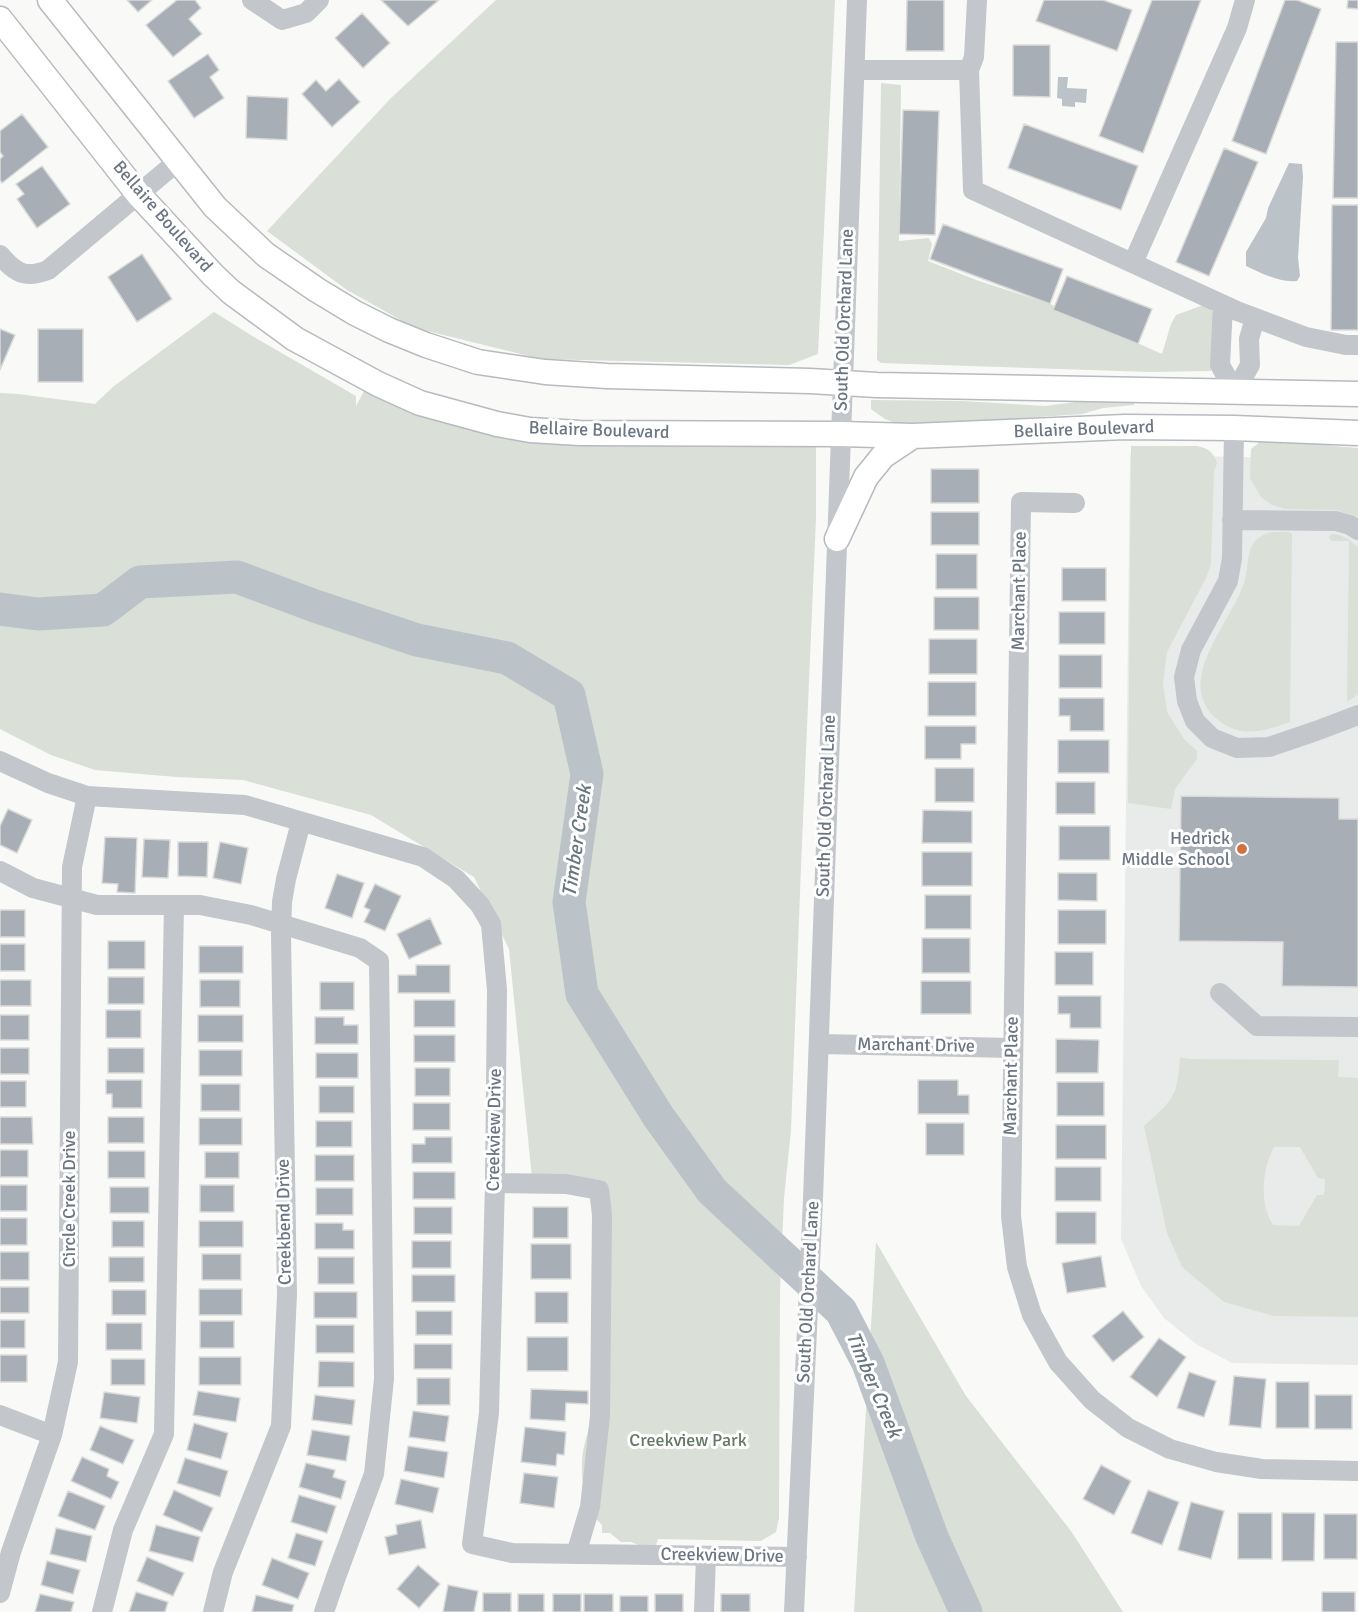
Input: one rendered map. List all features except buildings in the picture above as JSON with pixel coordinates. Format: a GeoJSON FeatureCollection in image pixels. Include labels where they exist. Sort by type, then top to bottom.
{"type":"FeatureCollection","features":[{"type":"Feature","properties":{"kind":"main road","name":"Bellaire Boulevard"},"geometry":{"type":"LineString","coordinates":[[50,0],[214,207],[266,255],[317,290],[388,330],[478,362],[545,372],[607,376],[899,386],[1358,394]]}},
{"type":"Feature","properties":{"kind":"main road","name":"Bellaire Boulevard"},"geometry":{"type":"LineString","coordinates":[[0,19],[138,194],[231,292],[295,339],[378,384],[420,403],[498,424],[530,430],[579,433],[912,436],[1125,427],[1234,428],[1358,433]]}},
{"type":"Feature","properties":{"kind":"main road"},"geometry":{"type":"LineString","coordinates":[[1234,428],[1235,392]]}},
{"type":"Feature","properties":{"kind":"main road"},"geometry":{"type":"LineString","coordinates":[[837,539],[866,477],[883,456],[912,436]]}},
{"type":"Feature","properties":{"kind":"street"},"geometry":{"type":"LineString","coordinates":[[252,0],[282,20],[306,13],[318,0]]}},
{"type":"Feature","properties":{"kind":"street","name":"South Old Orchard Lane"},"geometry":{"type":"LineString","coordinates":[[794,1612],[813,1199],[857,0]]}},
{"type":"Feature","properties":{"kind":"street"},"geometry":{"type":"LineString","coordinates":[[977,0],[974,57],[969,70],[973,190],[1223,305],[1306,337],[1346,345],[1358,345]]}},
{"type":"Feature","properties":{"kind":"street"},"geometry":{"type":"LineString","coordinates":[[1133,263],[1237,28],[1245,0]]}},
{"type":"Feature","properties":{"kind":"street"},"geometry":{"type":"LineString","coordinates":[[855,70],[969,70]]}},
{"type":"Feature","properties":{"kind":"street"},"geometry":{"type":"LineString","coordinates":[[0,255],[9,266],[18,272],[38,274],[48,270],[178,161]]}},
{"type":"Feature","properties":{"kind":"street"},"geometry":{"type":"LineString","coordinates":[[1223,305],[1220,365],[1235,392]]}},
{"type":"Feature","properties":{"kind":"street"},"geometry":{"type":"LineString","coordinates":[[1235,392],[1250,365],[1250,339],[1256,318]]}},
{"type":"Feature","properties":{"kind":"street"},"geometry":{"type":"LineString","coordinates":[[1234,428],[1232,558],[1228,581],[1191,650],[1184,677],[1187,701],[1195,721],[1212,738],[1237,748],[1269,747],[1358,715]]}},
{"type":"Feature","properties":{"kind":"street","name":"Marchant Place"},"geometry":{"type":"LineString","coordinates":[[1075,502],[1021,502],[1011,1216],[1017,1267],[1032,1315],[1058,1362],[1092,1400],[1128,1428],[1170,1449],[1216,1462],[1262,1469],[1358,1471]]}},
{"type":"Feature","properties":{"kind":"street"},"geometry":{"type":"LineString","coordinates":[[1232,520],[1336,522],[1350,525],[1358,530]]}},
{"type":"Feature","properties":{"kind":"street","name":"Creekview Drive"},"geometry":{"type":"LineString","coordinates":[[0,761],[48,783],[87,796],[245,806],[423,857],[456,879],[480,905],[491,924],[497,990],[489,1413],[472,1544],[512,1553],[797,1557]]}},
{"type":"Feature","properties":{"kind":"street","name":"Circle Creek Drive"},"geometry":{"type":"LineString","coordinates":[[0,1593],[9,1533],[52,1435],[68,1362],[72,867],[87,796]]}},
{"type":"Feature","properties":{"kind":"street","name":"Creekbend Drive"},"geometry":{"type":"LineString","coordinates":[[213,1612],[224,1572],[281,1426],[287,1294],[281,924],[286,879],[301,822]]}},
{"type":"Feature","properties":{"kind":"street"},"geometry":{"type":"LineString","coordinates":[[0,871],[33,888],[97,905],[200,905],[251,915],[360,948],[379,961],[384,1379],[374,1474],[324,1612]]}},
{"type":"Feature","properties":{"kind":"street"},"geometry":{"type":"LineString","coordinates":[[102,1612],[123,1530],[164,1434],[174,905]]}},
{"type":"Feature","properties":{"kind":"street"},"geometry":{"type":"LineString","coordinates":[[1220,993],[1257,1026],[1358,1027]]}},
{"type":"Feature","properties":{"kind":"street","name":"Marchant Drive"},"geometry":{"type":"LineString","coordinates":[[819,1044],[1013,1048]]}},
{"type":"Feature","properties":{"kind":"street"},"geometry":{"type":"LineString","coordinates":[[495,1183],[566,1184],[599,1190],[602,1215],[600,1416],[590,1507],[576,1554]]}},
{"type":"Feature","properties":{"kind":"street"},"geometry":{"type":"LineString","coordinates":[[0,1415],[52,1435]]}},
{"type":"Feature","properties":{"kind":"street"},"geometry":{"type":"LineString","coordinates":[[704,1612],[706,1556]]}},
{"type":"Feature","properties":{"kind":"shaded area"},"geometry":{"type":"Polygon","coordinates":[[[1058,77],[1068,77],[1067,88],[1087,89],[1086,103],[1075,102],[1075,107],[1062,106],[1062,99],[1057,98],[1058,77]]]}},
{"type":"Feature","properties":{"kind":"shaded area"},"geometry":{"type":"Polygon","coordinates":[[[1289,163],[1302,164],[1303,177],[1298,258],[1300,276],[1297,281],[1277,279],[1246,266],[1246,252],[1266,218],[1268,208],[1289,163]]]}},
{"type":"Feature","properties":{"kind":"shaded area","name":"Hedrick Middle School"},"geometry":{"type":"Polygon","coordinates":[[[1130,455],[1358,459],[1358,1365],[1232,1363],[1196,1344],[1164,1318],[1141,1286],[1121,1239],[1130,455]]]}},
{"type":"Feature","properties":{"kind":"green space"},"geometry":{"type":"Polygon","coordinates":[[[496,0],[835,0],[818,354],[789,365],[541,359],[415,328],[347,290],[267,231],[390,99],[496,0]]]}},
{"type":"Feature","properties":{"kind":"green space"},"geometry":{"type":"Polygon","coordinates":[[[881,83],[901,85],[899,241],[929,238],[932,244],[928,261],[979,281],[1050,304],[1162,354],[1176,315],[1206,304],[1215,314],[1215,341],[1211,371],[1150,372],[881,363],[877,360],[881,83]]]}},
{"type":"Feature","properties":{"kind":"green space","name":"Creekview Park"},"geometry":{"type":"Polygon","coordinates":[[[214,312],[356,396],[356,406],[365,389],[665,443],[816,446],[816,518],[791,1130],[784,1198],[780,1291],[779,1518],[776,1532],[761,1541],[658,1539],[656,1545],[643,1547],[631,1542],[621,1542],[610,1533],[602,1533],[602,1525],[588,1504],[582,1479],[582,1457],[590,1424],[607,1187],[596,1179],[532,1178],[509,949],[474,877],[371,815],[243,780],[95,770],[51,755],[0,729],[0,393],[95,404],[114,386],[214,312]]]}},
{"type":"Feature","properties":{"kind":"green space"},"geometry":{"type":"Polygon","coordinates":[[[1099,399],[1134,399],[1134,405],[1103,408],[1082,414],[967,422],[895,423],[871,409],[871,400],[963,401],[1045,406],[1099,399]]]}},
{"type":"Feature","properties":{"kind":"green space"},"geometry":{"type":"Polygon","coordinates":[[[1283,440],[1284,444],[1301,440],[1358,448],[1358,517],[1336,510],[1285,509],[1272,505],[1261,497],[1250,478],[1251,449],[1261,441],[1283,440]]]}},
{"type":"Feature","properties":{"kind":"green space"},"geometry":{"type":"Polygon","coordinates":[[[1131,446],[1197,446],[1210,451],[1217,463],[1214,471],[1211,564],[1167,652],[1163,683],[1167,712],[1184,739],[1197,751],[1197,759],[1175,789],[1171,809],[1128,803],[1131,446]]]}},
{"type":"Feature","properties":{"kind":"green space"},"geometry":{"type":"Polygon","coordinates":[[[1272,532],[1292,534],[1290,722],[1262,730],[1243,731],[1234,729],[1217,719],[1205,704],[1201,687],[1203,670],[1209,652],[1244,583],[1252,545],[1263,535],[1272,532]]]}},
{"type":"Feature","properties":{"kind":"green space"},"geometry":{"type":"Polygon","coordinates":[[[1331,534],[1346,538],[1358,547],[1358,694],[1347,702],[1349,541],[1331,541],[1329,537],[1331,534]]]}},
{"type":"Feature","properties":{"kind":"green space"},"geometry":{"type":"Polygon","coordinates":[[[1180,1057],[1188,1059],[1339,1060],[1338,1077],[1358,1078],[1358,1317],[1274,1316],[1224,1302],[1182,1267],[1167,1233],[1144,1126],[1162,1110],[1172,1097],[1180,1057]],[[1274,1147],[1270,1156],[1265,1176],[1264,1197],[1273,1225],[1299,1226],[1317,1195],[1324,1195],[1325,1179],[1318,1178],[1300,1147],[1274,1147]]]}},
{"type":"Feature","properties":{"kind":"green space"},"geometry":{"type":"Polygon","coordinates":[[[876,1242],[966,1396],[1071,1531],[1123,1612],[854,1612],[876,1242]]]}},
{"type":"Feature","properties":{"kind":"waterway","name":"Timber Creek"},"geometry":{"type":"LineString","coordinates":[[0,609],[38,614],[103,610],[140,582],[237,577],[417,640],[507,658],[569,695],[587,774],[569,902],[582,994],[658,1116],[712,1191],[841,1311],[868,1363],[932,1537],[966,1612]]}},
{"type":"Feature","properties":{"kind":"place","name":"Hedrick Middle School"},"geometry":{"type":"Point","coordinates":[1242,849]}}]}
